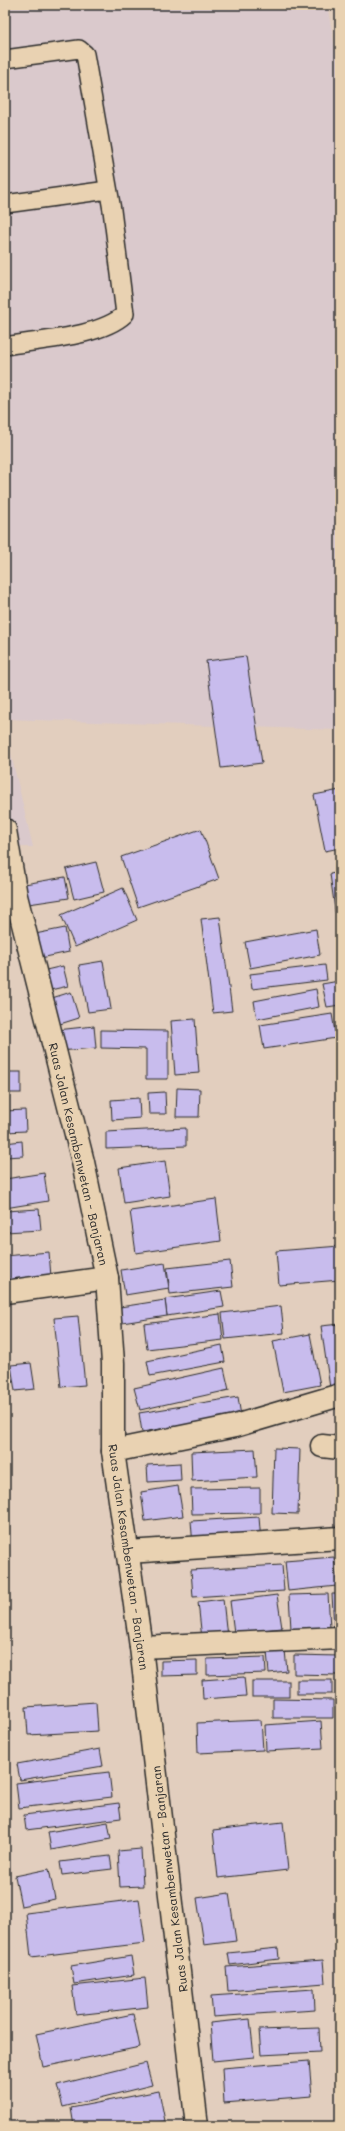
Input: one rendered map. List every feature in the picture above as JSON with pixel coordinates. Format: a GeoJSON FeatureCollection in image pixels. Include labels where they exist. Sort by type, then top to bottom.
{"type":"FeatureCollection","features":[{"type":"Feature","properties":{"kind":"main road","name":"Ruas Jalan Kesambenwetan - Banjaran"},"geometry":{"type":"LineString","coordinates":[[5,830],[7,858],[83,1162],[107,1278],[113,1363],[113,1451],[141,1647],[197,2126]]}},
{"type":"Feature","properties":{"kind":"main road"},"geometry":{"type":"LineString","coordinates":[[5,1292],[107,1278]]}},
{"type":"Feature","properties":{"kind":"main road"},"geometry":{"type":"LineString","coordinates":[[113,1451],[235,1426],[340,1395]]}},
{"type":"Feature","properties":{"kind":"main road"},"geometry":{"type":"LineString","coordinates":[[128,1552],[340,1538]]}},
{"type":"Feature","properties":{"kind":"main road"},"geometry":{"type":"LineString","coordinates":[[141,1647],[340,1638]]}},
{"type":"Feature","properties":{"kind":"lane"},"geometry":{"type":"LineString","coordinates":[[5,59],[79,49],[85,54],[108,190],[125,314],[117,322],[98,330],[5,346]]}},
{"type":"Feature","properties":{"kind":"lane"},"geometry":{"type":"LineString","coordinates":[[5,204],[108,190]]}},
{"type":"Feature","properties":{"kind":"shaded area"},"geometry":{"type":"Polygon","coordinates":[[[5,5],[327,5],[340,74],[340,730],[5,719],[5,5]]]}},
{"type":"Feature","properties":{"kind":"shaded area"},"geometry":{"type":"Polygon","coordinates":[[[5,729],[33,847],[5,847],[5,729]]]}},
{"type":"Feature","properties":{"kind":"building"},"geometry":{"type":"Polygon","coordinates":[[[246,656],[262,763],[221,768],[206,661],[246,656]]]}},
{"type":"Feature","properties":{"kind":"building"},"geometry":{"type":"Polygon","coordinates":[[[340,790],[340,848],[325,851],[314,795],[340,790]]]}},
{"type":"Feature","properties":{"kind":"building"},"geometry":{"type":"Polygon","coordinates":[[[201,829],[219,879],[138,907],[121,857],[201,829]]]}},
{"type":"Feature","properties":{"kind":"building"},"geometry":{"type":"Polygon","coordinates":[[[96,862],[104,892],[74,899],[66,869],[96,862]]]}},
{"type":"Feature","properties":{"kind":"building"},"geometry":{"type":"Polygon","coordinates":[[[340,872],[340,917],[336,917],[330,874],[340,872]]]}},
{"type":"Feature","properties":{"kind":"building"},"geometry":{"type":"Polygon","coordinates":[[[65,877],[69,898],[22,905],[19,885],[65,877]]]}},
{"type":"Feature","properties":{"kind":"building"},"geometry":{"type":"Polygon","coordinates":[[[123,888],[137,920],[75,947],[61,915],[123,888]]]}},
{"type":"Feature","properties":{"kind":"building"},"geometry":{"type":"Polygon","coordinates":[[[220,917],[232,1011],[213,1013],[201,919],[220,917]]]}},
{"type":"Feature","properties":{"kind":"building"},"geometry":{"type":"Polygon","coordinates":[[[65,928],[69,952],[36,959],[30,935],[65,928]]]}},
{"type":"Feature","properties":{"kind":"building"},"geometry":{"type":"Polygon","coordinates":[[[316,929],[320,955],[250,968],[245,942],[316,929]]]}},
{"type":"Feature","properties":{"kind":"building"},"geometry":{"type":"Polygon","coordinates":[[[103,961],[111,1009],[88,1012],[79,965],[103,961]]]}},
{"type":"Feature","properties":{"kind":"building"},"geometry":{"type":"Polygon","coordinates":[[[325,965],[327,980],[252,989],[250,974],[325,965]]]}},
{"type":"Feature","properties":{"kind":"building"},"geometry":{"type":"Polygon","coordinates":[[[63,966],[68,986],[46,991],[42,971],[63,966]]]}},
{"type":"Feature","properties":{"kind":"building"},"geometry":{"type":"Polygon","coordinates":[[[339,981],[340,1005],[327,1007],[322,984],[339,981]]]}},
{"type":"Feature","properties":{"kind":"building"},"geometry":{"type":"Polygon","coordinates":[[[316,989],[319,1007],[257,1019],[254,1001],[316,989]]]}},
{"type":"Feature","properties":{"kind":"building"},"geometry":{"type":"Polygon","coordinates":[[[71,992],[79,1018],[60,1024],[52,998],[71,992]]]}},
{"type":"Feature","properties":{"kind":"building"},"geometry":{"type":"Polygon","coordinates":[[[332,1014],[336,1038],[264,1049],[260,1025],[332,1014]]]}},
{"type":"Feature","properties":{"kind":"building"},"geometry":{"type":"Polygon","coordinates":[[[195,1019],[199,1073],[175,1075],[171,1021],[195,1019]]]}},
{"type":"Feature","properties":{"kind":"building"},"geometry":{"type":"Polygon","coordinates":[[[94,1026],[96,1048],[59,1051],[57,1030],[94,1026]]]}},
{"type":"Feature","properties":{"kind":"building"},"geometry":{"type":"Polygon","coordinates":[[[101,1030],[168,1031],[168,1079],[146,1079],[146,1049],[101,1048],[101,1030]]]}},
{"type":"Feature","properties":{"kind":"building"},"geometry":{"type":"Polygon","coordinates":[[[5,1072],[21,1072],[21,1093],[5,1093],[5,1072]]]}},
{"type":"Feature","properties":{"kind":"building"},"geometry":{"type":"Polygon","coordinates":[[[177,1088],[200,1089],[199,1117],[176,1117],[177,1088]]]}},
{"type":"Feature","properties":{"kind":"building"},"geometry":{"type":"Polygon","coordinates":[[[165,1092],[166,1114],[149,1114],[148,1093],[165,1092]]]}},
{"type":"Feature","properties":{"kind":"building"},"geometry":{"type":"Polygon","coordinates":[[[139,1098],[140,1118],[112,1120],[111,1100],[139,1098]]]}},
{"type":"Feature","properties":{"kind":"building"},"geometry":{"type":"Polygon","coordinates":[[[25,1110],[26,1131],[5,1132],[5,1111],[25,1110]]]}},
{"type":"Feature","properties":{"kind":"building"},"geometry":{"type":"Polygon","coordinates":[[[186,1128],[186,1146],[106,1149],[106,1132],[186,1128]]]}},
{"type":"Feature","properties":{"kind":"building"},"geometry":{"type":"Polygon","coordinates":[[[22,1141],[23,1156],[5,1157],[5,1143],[22,1141]]]}},
{"type":"Feature","properties":{"kind":"building"},"geometry":{"type":"Polygon","coordinates":[[[165,1161],[170,1196],[124,1203],[119,1168],[165,1161]]]}},
{"type":"Feature","properties":{"kind":"building"},"geometry":{"type":"Polygon","coordinates":[[[44,1173],[48,1201],[5,1208],[5,1179],[44,1173]]]}},
{"type":"Feature","properties":{"kind":"building"},"geometry":{"type":"Polygon","coordinates":[[[216,1199],[221,1241],[136,1253],[130,1211],[216,1199]]]}},
{"type":"Feature","properties":{"kind":"building"},"geometry":{"type":"Polygon","coordinates":[[[39,1209],[41,1230],[5,1232],[5,1211],[39,1209]]]}},
{"type":"Feature","properties":{"kind":"building"},"geometry":{"type":"Polygon","coordinates":[[[340,1246],[340,1280],[279,1285],[276,1251],[340,1246]]]}},
{"type":"Feature","properties":{"kind":"building"},"geometry":{"type":"Polygon","coordinates":[[[49,1252],[51,1277],[5,1280],[5,1256],[49,1252]]]}},
{"type":"Feature","properties":{"kind":"building"},"geometry":{"type":"Polygon","coordinates":[[[230,1261],[233,1287],[170,1294],[167,1268],[230,1261]]]}},
{"type":"Feature","properties":{"kind":"building"},"geometry":{"type":"Polygon","coordinates":[[[165,1263],[169,1288],[125,1295],[121,1270],[165,1263]]]}},
{"type":"Feature","properties":{"kind":"building"},"geometry":{"type":"Polygon","coordinates":[[[221,1291],[224,1307],[167,1316],[165,1299],[221,1291]]]}},
{"type":"Feature","properties":{"kind":"building"},"geometry":{"type":"Polygon","coordinates":[[[165,1300],[167,1316],[122,1323],[120,1307],[165,1300]]]}},
{"type":"Feature","properties":{"kind":"building"},"geometry":{"type":"Polygon","coordinates":[[[281,1306],[284,1333],[225,1339],[222,1313],[281,1306]]]}},
{"type":"Feature","properties":{"kind":"building"},"geometry":{"type":"Polygon","coordinates":[[[220,1314],[223,1340],[147,1349],[144,1324],[220,1314]]]}},
{"type":"Feature","properties":{"kind":"building"},"geometry":{"type":"Polygon","coordinates":[[[78,1316],[85,1385],[61,1387],[54,1318],[78,1316]]]}},
{"type":"Feature","properties":{"kind":"building"},"geometry":{"type":"Polygon","coordinates":[[[340,1324],[340,1387],[330,1388],[321,1326],[340,1324]]]}},
{"type":"Feature","properties":{"kind":"building"},"geometry":{"type":"Polygon","coordinates":[[[310,1334],[320,1385],[283,1392],[273,1341],[310,1334]]]}},
{"type":"Feature","properties":{"kind":"building"},"geometry":{"type":"Polygon","coordinates":[[[222,1345],[225,1362],[150,1376],[147,1361],[222,1345]]]}},
{"type":"Feature","properties":{"kind":"building"},"geometry":{"type":"Polygon","coordinates":[[[31,1363],[35,1389],[15,1391],[11,1365],[31,1363]]]}},
{"type":"Feature","properties":{"kind":"building"},"geometry":{"type":"Polygon","coordinates":[[[224,1368],[229,1390],[140,1410],[134,1388],[224,1368]]]}},
{"type":"Feature","properties":{"kind":"building"},"geometry":{"type":"Polygon","coordinates":[[[238,1397],[241,1416],[142,1432],[139,1413],[238,1397]]]}},
{"type":"Feature","properties":{"kind":"building"},"geometry":{"type":"Polygon","coordinates":[[[274,1448],[300,1449],[298,1514],[272,1513],[274,1448]]]}},
{"type":"Feature","properties":{"kind":"building"},"geometry":{"type":"Polygon","coordinates":[[[255,1449],[257,1477],[192,1481],[191,1452],[255,1449]]]}},
{"type":"Feature","properties":{"kind":"building"},"geometry":{"type":"Polygon","coordinates":[[[180,1463],[181,1480],[148,1482],[147,1465],[180,1463]]]}},
{"type":"Feature","properties":{"kind":"building"},"geometry":{"type":"Polygon","coordinates":[[[178,1486],[183,1516],[145,1521],[141,1492],[178,1486]]]}},
{"type":"Feature","properties":{"kind":"building"},"geometry":{"type":"Polygon","coordinates":[[[260,1488],[260,1513],[192,1514],[191,1489],[260,1488]]]}},
{"type":"Feature","properties":{"kind":"building"},"geometry":{"type":"Polygon","coordinates":[[[259,1517],[261,1542],[193,1546],[191,1521],[259,1517]]]}},
{"type":"Feature","properties":{"kind":"building"},"geometry":{"type":"Polygon","coordinates":[[[334,1557],[337,1586],[288,1591],[285,1561],[334,1557]]]}},
{"type":"Feature","properties":{"kind":"building"},"geometry":{"type":"Polygon","coordinates":[[[282,1565],[284,1591],[193,1597],[191,1570],[282,1565]]]}},
{"type":"Feature","properties":{"kind":"building"},"geometry":{"type":"Polygon","coordinates":[[[328,1594],[330,1628],[291,1629],[289,1595],[328,1594]]]}},
{"type":"Feature","properties":{"kind":"building"},"geometry":{"type":"Polygon","coordinates":[[[332,1594],[340,1594],[340,1628],[334,1628],[332,1594]]]}},
{"type":"Feature","properties":{"kind":"building"},"geometry":{"type":"Polygon","coordinates":[[[277,1595],[282,1628],[234,1633],[230,1601],[277,1595]]]}},
{"type":"Feature","properties":{"kind":"building"},"geometry":{"type":"Polygon","coordinates":[[[223,1599],[227,1637],[202,1639],[198,1602],[223,1599]]]}},
{"type":"Feature","properties":{"kind":"building"},"geometry":{"type":"Polygon","coordinates":[[[285,1650],[287,1671],[269,1673],[267,1652],[285,1650]]]}},
{"type":"Feature","properties":{"kind":"building"},"geometry":{"type":"Polygon","coordinates":[[[294,1655],[339,1656],[338,1675],[294,1674],[294,1655]]]}},
{"type":"Feature","properties":{"kind":"building"},"geometry":{"type":"Polygon","coordinates":[[[265,1657],[266,1673],[207,1675],[207,1659],[265,1657]]]}},
{"type":"Feature","properties":{"kind":"building"},"geometry":{"type":"Polygon","coordinates":[[[197,1660],[197,1675],[161,1676],[161,1661],[197,1660]]]}},
{"type":"Feature","properties":{"kind":"building"},"geometry":{"type":"Polygon","coordinates":[[[244,1677],[246,1696],[203,1699],[202,1680],[244,1677]]]}},
{"type":"Feature","properties":{"kind":"building"},"geometry":{"type":"Polygon","coordinates":[[[297,1680],[332,1680],[332,1694],[297,1694],[297,1680]]]}},
{"type":"Feature","properties":{"kind":"building"},"geometry":{"type":"Polygon","coordinates":[[[252,1681],[289,1681],[289,1697],[252,1697],[252,1681]]]}},
{"type":"Feature","properties":{"kind":"building"},"geometry":{"type":"Polygon","coordinates":[[[273,1699],[333,1700],[333,1718],[273,1718],[273,1699]]]}},
{"type":"Feature","properties":{"kind":"building"},"geometry":{"type":"Polygon","coordinates":[[[96,1702],[98,1731],[28,1735],[26,1707],[96,1702]]]}},
{"type":"Feature","properties":{"kind":"building"},"geometry":{"type":"Polygon","coordinates":[[[261,1720],[263,1750],[198,1753],[197,1723],[261,1720]]]}},
{"type":"Feature","properties":{"kind":"building"},"geometry":{"type":"Polygon","coordinates":[[[321,1721],[323,1748],[266,1751],[265,1725],[321,1721]]]}},
{"type":"Feature","properties":{"kind":"building"},"geometry":{"type":"Polygon","coordinates":[[[100,1749],[103,1766],[20,1780],[17,1764],[100,1749]]]}},
{"type":"Feature","properties":{"kind":"building"},"geometry":{"type":"Polygon","coordinates":[[[109,1772],[112,1797],[19,1808],[16,1783],[109,1772]]]}},
{"type":"Feature","properties":{"kind":"building"},"geometry":{"type":"Polygon","coordinates":[[[119,1803],[121,1818],[26,1830],[24,1815],[119,1803]]]}},
{"type":"Feature","properties":{"kind":"building"},"geometry":{"type":"Polygon","coordinates":[[[108,1822],[111,1839],[51,1850],[48,1832],[108,1822]]]}},
{"type":"Feature","properties":{"kind":"building"},"geometry":{"type":"Polygon","coordinates":[[[283,1822],[288,1870],[218,1878],[213,1830],[283,1822]]]}},
{"type":"Feature","properties":{"kind":"building"},"geometry":{"type":"Polygon","coordinates":[[[141,1849],[143,1886],[120,1887],[118,1851],[141,1849]]]}},
{"type":"Feature","properties":{"kind":"building"},"geometry":{"type":"Polygon","coordinates":[[[110,1856],[112,1869],[62,1875],[60,1862],[110,1856]]]}},
{"type":"Feature","properties":{"kind":"building"},"geometry":{"type":"Polygon","coordinates":[[[49,1869],[55,1899],[21,1906],[15,1876],[49,1869]]]}},
{"type":"Feature","properties":{"kind":"building"},"geometry":{"type":"Polygon","coordinates":[[[229,1893],[236,1941],[204,1945],[197,1898],[229,1893]]]}},
{"type":"Feature","properties":{"kind":"building"},"geometry":{"type":"Polygon","coordinates":[[[139,1899],[145,1943],[31,1957],[26,1913],[139,1899]]]}},
{"type":"Feature","properties":{"kind":"building"},"geometry":{"type":"Polygon","coordinates":[[[278,1948],[279,1959],[230,1965],[228,1953],[278,1948]]]}},
{"type":"Feature","properties":{"kind":"building"},"geometry":{"type":"Polygon","coordinates":[[[131,1956],[134,1975],[74,1984],[71,1966],[131,1956]]]}},
{"type":"Feature","properties":{"kind":"building"},"geometry":{"type":"Polygon","coordinates":[[[323,1960],[325,1983],[228,1991],[226,1967],[323,1960]]]}},
{"type":"Feature","properties":{"kind":"building"},"geometry":{"type":"Polygon","coordinates":[[[145,1978],[148,2007],[76,2015],[72,1986],[145,1978]]]}},
{"type":"Feature","properties":{"kind":"building"},"geometry":{"type":"Polygon","coordinates":[[[314,1989],[315,2010],[213,2017],[211,1996],[314,1989]]]}},
{"type":"Feature","properties":{"kind":"building"},"geometry":{"type":"Polygon","coordinates":[[[133,2014],[140,2047],[43,2067],[36,2034],[133,2014]]]}},
{"type":"Feature","properties":{"kind":"building"},"geometry":{"type":"Polygon","coordinates":[[[250,2019],[254,2057],[213,2061],[210,2023],[250,2019]]]}},
{"type":"Feature","properties":{"kind":"building"},"geometry":{"type":"Polygon","coordinates":[[[319,2028],[320,2052],[261,2055],[259,2030],[319,2028]]]}},
{"type":"Feature","properties":{"kind":"building"},"geometry":{"type":"Polygon","coordinates":[[[309,2061],[312,2096],[224,2103],[222,2068],[309,2061]]]}},
{"type":"Feature","properties":{"kind":"building"},"geometry":{"type":"Polygon","coordinates":[[[146,2063],[152,2085],[63,2107],[57,2085],[146,2063]]]}},
{"type":"Feature","properties":{"kind":"building"},"geometry":{"type":"Polygon","coordinates":[[[159,2091],[165,2121],[140,2126],[74,2126],[71,2108],[159,2091]]]}}]}
